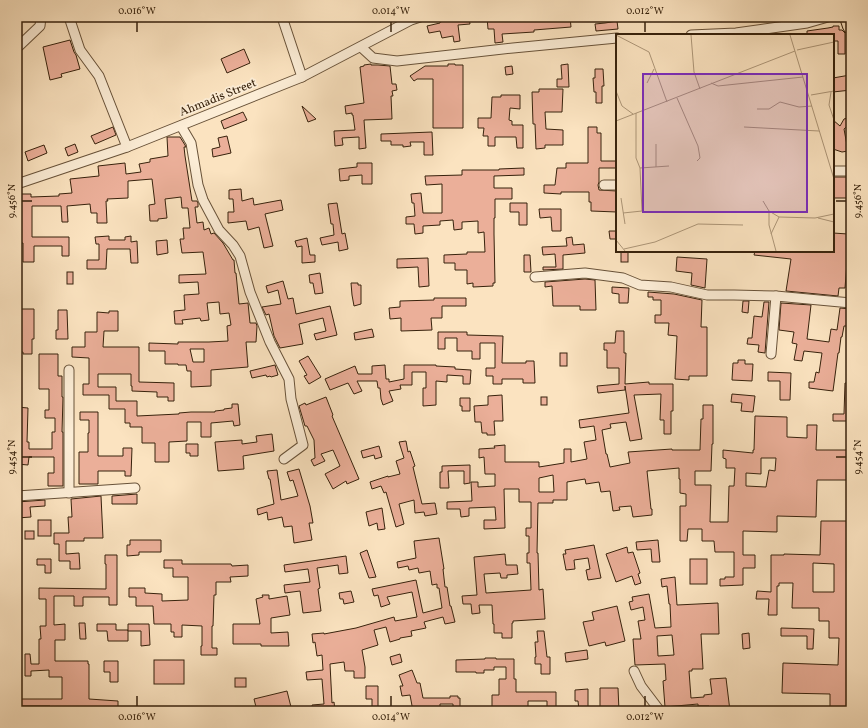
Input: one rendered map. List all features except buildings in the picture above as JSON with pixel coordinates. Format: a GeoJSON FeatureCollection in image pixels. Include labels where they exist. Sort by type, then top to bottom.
{"type":"FeatureCollection","features":[{"type":"Feature","properties":{"kind":"highway"},"geometry":{"type":"LineString","coordinates":[[848,17],[851,26]]}},
{"type":"Feature","properties":{"kind":"street"},"geometry":{"type":"LineString","coordinates":[[19,46],[40,26],[41,17]]}},
{"type":"Feature","properties":{"kind":"street"},"geometry":{"type":"LineString","coordinates":[[69,17],[80,50],[99,76],[126,147]]}},
{"type":"Feature","properties":{"kind":"street"},"geometry":{"type":"LineString","coordinates":[[282,17],[302,77]]}},
{"type":"Feature","properties":{"kind":"street","name":"Ahmadis Street"},"geometry":{"type":"LineString","coordinates":[[17,184],[126,147],[302,77],[411,20],[420,17]]}},
{"type":"Feature","properties":{"kind":"street"},"geometry":{"type":"LineString","coordinates":[[714,34],[736,33],[807,22],[828,17]]}},
{"type":"Feature","properties":{"kind":"street"},"geometry":{"type":"LineString","coordinates":[[361,46],[374,58],[397,61],[616,38]]}},
{"type":"Feature","properties":{"kind":"street"},"geometry":{"type":"LineString","coordinates":[[181,126],[191,143],[198,185],[203,200],[219,230],[233,245],[240,256],[250,292],[270,342],[289,379],[291,399],[303,445],[284,459]]}},
{"type":"Feature","properties":{"kind":"street"},"geometry":{"type":"LineString","coordinates":[[834,171],[851,171]]}},
{"type":"Feature","properties":{"kind":"street"},"geometry":{"type":"LineString","coordinates":[[604,185],[616,185]]}},
{"type":"Feature","properties":{"kind":"street"},"geometry":{"type":"LineString","coordinates":[[535,277],[585,273],[623,278],[640,285],[671,287],[707,295],[776,296],[851,303]]}},
{"type":"Feature","properties":{"kind":"street"},"geometry":{"type":"LineString","coordinates":[[771,354],[776,296]]}},
{"type":"Feature","properties":{"kind":"street"},"geometry":{"type":"LineString","coordinates":[[68,493],[69,370]]}},
{"type":"Feature","properties":{"kind":"street"},"geometry":{"type":"LineString","coordinates":[[17,496],[135,488]]}},
{"type":"Feature","properties":{"kind":"street"},"geometry":{"type":"LineString","coordinates":[[634,671],[641,686],[660,711]]}}]}
